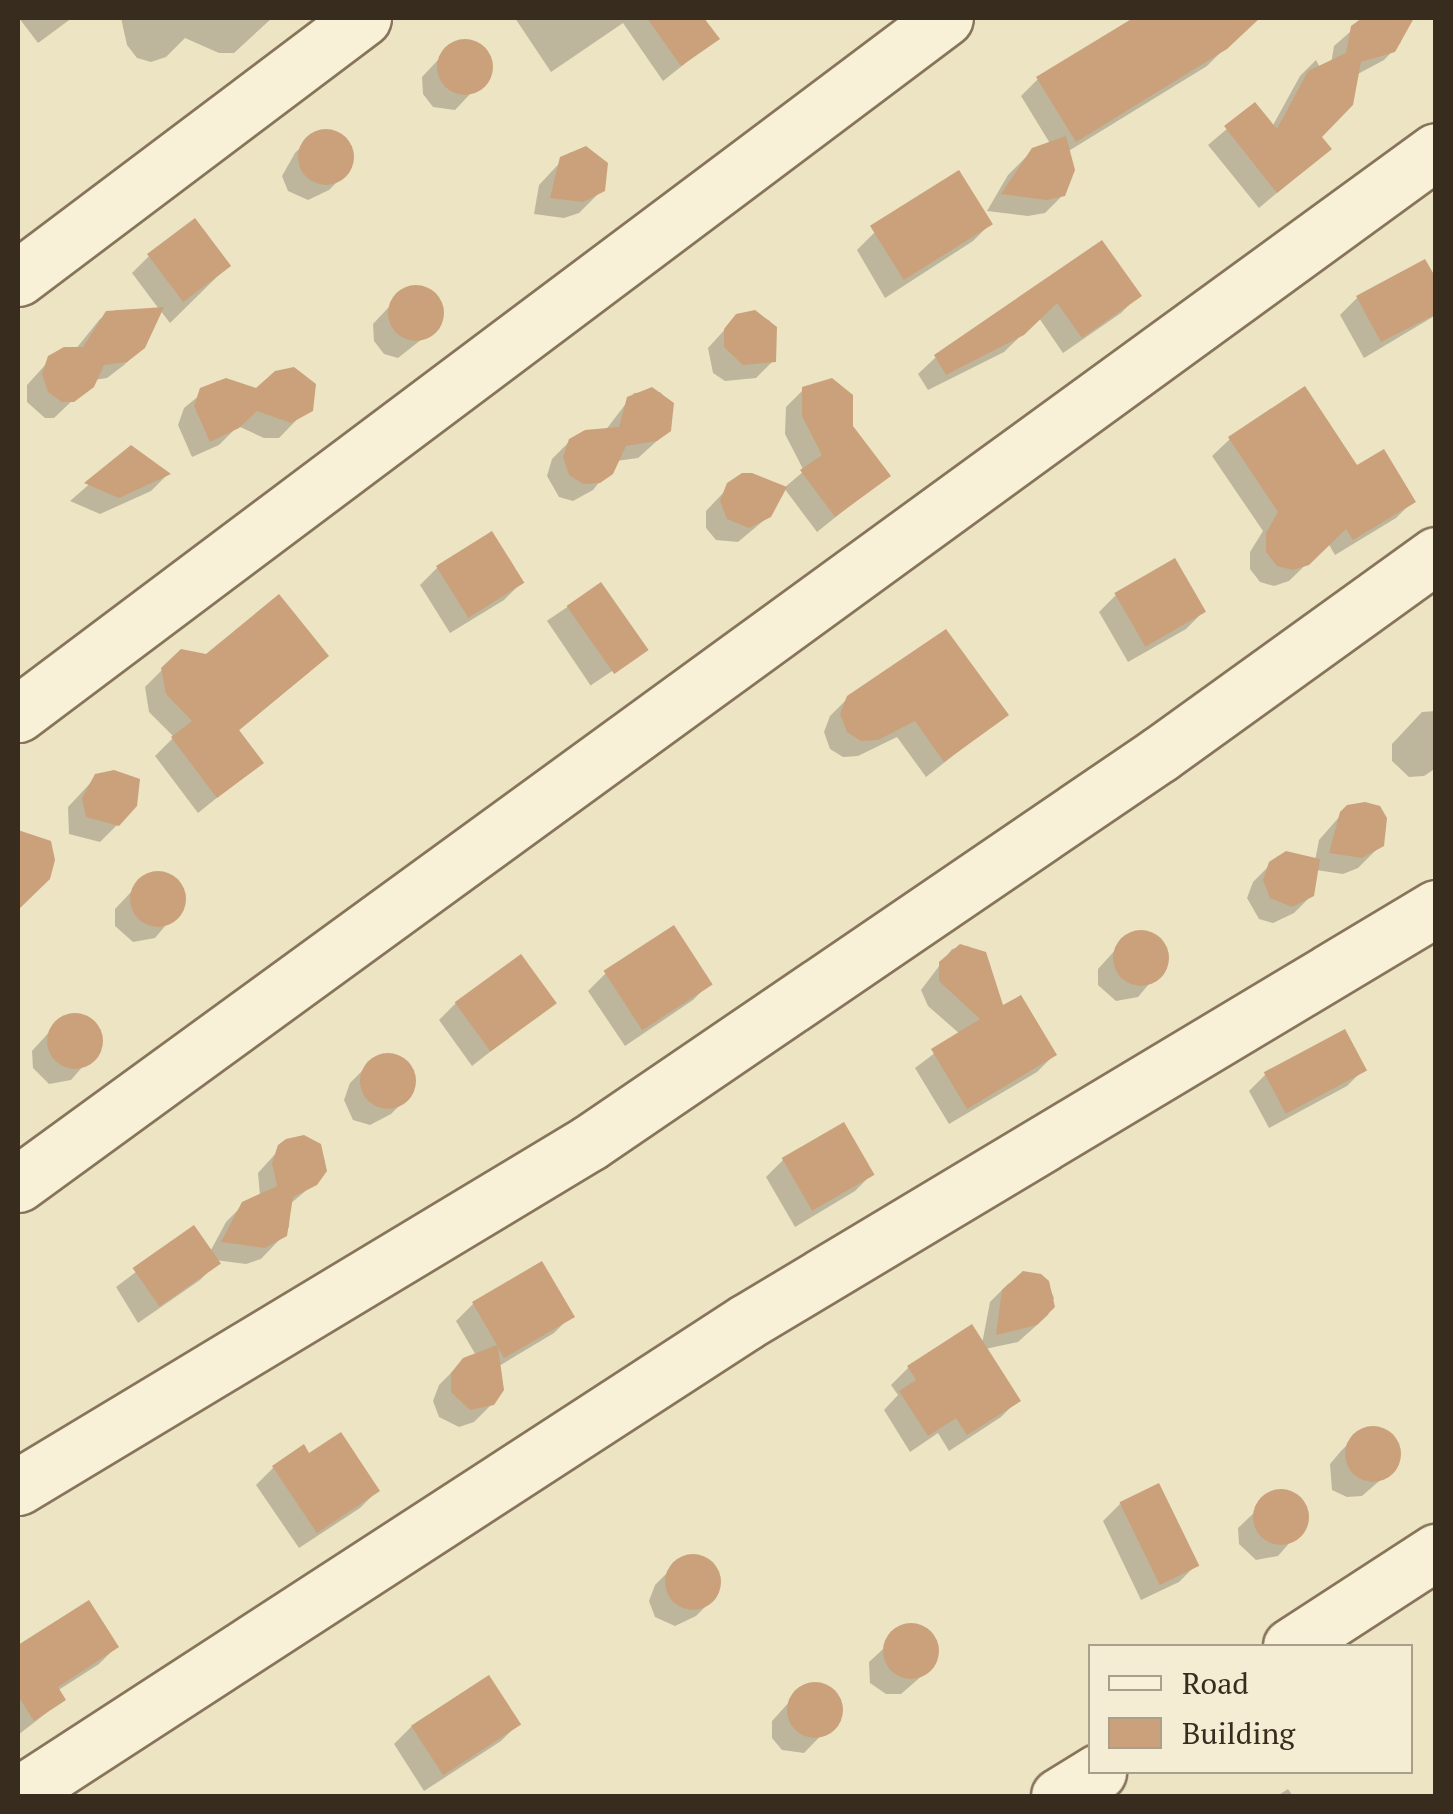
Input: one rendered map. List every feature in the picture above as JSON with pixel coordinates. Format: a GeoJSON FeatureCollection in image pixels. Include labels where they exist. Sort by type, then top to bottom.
{"type":"FeatureCollection","features":[{"type":"Feature","properties":{"kind":"street"},"geometry":{"type":"LineString","coordinates":[[18,278],[362,18]]}},
{"type":"Feature","properties":{"kind":"street"},"geometry":{"type":"LineString","coordinates":[[18,714],[945,18]]}},
{"type":"Feature","properties":{"kind":"street"},"geometry":{"type":"LineString","coordinates":[[18,1184],[1436,151]]}},
{"type":"Feature","properties":{"kind":"street"},"geometry":{"type":"LineString","coordinates":[[18,1487],[589,1143],[1160,754],[1436,555]]}},
{"type":"Feature","properties":{"kind":"street"},"geometry":{"type":"LineString","coordinates":[[18,1795],[746,1322],[1436,908]]}},
{"type":"Feature","properties":{"kind":"street"},"geometry":{"type":"LineString","coordinates":[[1294,1644],[1436,1552]]}},
{"type":"Feature","properties":{"kind":"street"},"geometry":{"type":"LineString","coordinates":[[1059,1796],[1095,1774]]}},
{"type":"Feature","properties":{"kind":"building"},"geometry":{"type":"Polygon","coordinates":[[[647,18],[704,18],[720,39],[681,66],[647,18]]]}},
{"type":"Feature","properties":{"kind":"building"},"geometry":{"type":"Polygon","coordinates":[[[1133,18],[1260,18],[1227,49],[1076,142],[1036,77],[1133,18]]]}},
{"type":"Feature","properties":{"kind":"building"},"geometry":{"type":"Polygon","coordinates":[[[1362,18],[1414,18],[1395,52],[1361,62],[1353,105],[1322,137],[1332,149],[1277,193],[1224,126],[1255,102],[1277,129],[1308,71],[1346,53],[1351,26],[1362,18]]]}},
{"type":"Feature","properties":{"kind":"building"},"geometry":{"type":"Polygon","coordinates":[[[465,39],[485,47],[493,67],[485,87],[465,95],[445,87],[437,67],[445,47],[465,39]]]}},
{"type":"Feature","properties":{"kind":"building"},"geometry":{"type":"Polygon","coordinates":[[[326,129],[346,137],[354,157],[346,177],[326,185],[306,177],[298,157],[306,137],[326,129]]]}},
{"type":"Feature","properties":{"kind":"building"},"geometry":{"type":"Polygon","coordinates":[[[1066,136],[1075,170],[1065,196],[1047,200],[1001,194],[1032,148],[1066,136]]]}},
{"type":"Feature","properties":{"kind":"building"},"geometry":{"type":"Polygon","coordinates":[[[586,146],[608,163],[605,191],[583,202],[550,198],[560,157],[586,146]]]}},
{"type":"Feature","properties":{"kind":"building"},"geometry":{"type":"Polygon","coordinates":[[[959,170],[993,224],[904,280],[870,226],[959,170]]]}},
{"type":"Feature","properties":{"kind":"building"},"geometry":{"type":"Polygon","coordinates":[[[195,218],[231,266],[183,302],[147,254],[195,218]]]}},
{"type":"Feature","properties":{"kind":"building"},"geometry":{"type":"Polygon","coordinates":[[[1102,240],[1142,296],[1082,338],[1057,303],[1024,335],[946,375],[934,355],[1102,240]]]}},
{"type":"Feature","properties":{"kind":"building"},"geometry":{"type":"Polygon","coordinates":[[[1425,259],[1436,278],[1436,314],[1381,342],[1356,296],[1425,259]]]}},
{"type":"Feature","properties":{"kind":"building"},"geometry":{"type":"Polygon","coordinates":[[[416,285],[436,293],[444,313],[436,333],[416,341],[396,333],[388,313],[396,293],[416,285]]]}},
{"type":"Feature","properties":{"kind":"building"},"geometry":{"type":"Polygon","coordinates":[[[164,307],[145,348],[127,362],[104,365],[94,387],[74,402],[62,402],[48,392],[42,374],[48,356],[64,347],[83,347],[106,311],[164,307]]]}},
{"type":"Feature","properties":{"kind":"building"},"geometry":{"type":"Polygon","coordinates":[[[755,310],[777,327],[776,362],[743,365],[724,347],[724,329],[736,314],[755,310]]]}},
{"type":"Feature","properties":{"kind":"building"},"geometry":{"type":"Polygon","coordinates":[[[294,367],[316,384],[313,411],[291,423],[257,411],[239,428],[210,442],[194,406],[200,388],[226,378],[256,388],[275,371],[294,367]]]}},
{"type":"Feature","properties":{"kind":"building"},"geometry":{"type":"Polygon","coordinates":[[[832,378],[853,395],[853,426],[891,476],[835,517],[800,470],[822,455],[802,416],[802,387],[832,378]]]}},
{"type":"Feature","properties":{"kind":"building"},"geometry":{"type":"Polygon","coordinates":[[[1305,386],[1357,465],[1384,449],[1416,502],[1353,540],[1346,529],[1309,565],[1293,570],[1277,566],[1266,552],[1266,533],[1278,512],[1228,437],[1305,386]]]}},
{"type":"Feature","properties":{"kind":"building"},"geometry":{"type":"Polygon","coordinates":[[[652,387],[674,403],[671,431],[657,441],[626,446],[613,474],[600,483],[583,484],[569,475],[563,457],[569,439],[585,430],[619,427],[627,397],[652,387]]]}},
{"type":"Feature","properties":{"kind":"building"},"geometry":{"type":"Polygon","coordinates":[[[131,445],[171,474],[119,498],[84,483],[131,445]]]}},
{"type":"Feature","properties":{"kind":"building"},"geometry":{"type":"Polygon","coordinates":[[[742,473],[787,487],[771,517],[749,528],[727,519],[720,501],[727,483],[742,473]]]}},
{"type":"Feature","properties":{"kind":"building"},"geometry":{"type":"Polygon","coordinates":[[[492,531],[524,583],[468,618],[436,566],[492,531]]]}},
{"type":"Feature","properties":{"kind":"building"},"geometry":{"type":"Polygon","coordinates":[[[1175,558],[1206,612],[1145,647],[1114,593],[1175,558]]]}},
{"type":"Feature","properties":{"kind":"building"},"geometry":{"type":"Polygon","coordinates":[[[601,582],[649,650],[614,674],[567,606],[601,582]]]}},
{"type":"Feature","properties":{"kind":"building"},"geometry":{"type":"Polygon","coordinates":[[[279,594],[329,656],[239,730],[264,763],[217,798],[171,737],[192,721],[166,694],[161,668],[181,649],[206,654],[279,594]]]}},
{"type":"Feature","properties":{"kind":"building"},"geometry":{"type":"Polygon","coordinates":[[[946,629],[1009,715],[944,762],[915,721],[878,740],[861,741],[847,732],[840,714],[847,696],[946,629]]]}},
{"type":"Feature","properties":{"kind":"building"},"geometry":{"type":"Polygon","coordinates":[[[114,770],[140,779],[137,806],[119,826],[86,817],[82,798],[95,774],[114,770]]]}},
{"type":"Feature","properties":{"kind":"building"},"geometry":{"type":"Polygon","coordinates":[[[1365,802],[1380,806],[1387,818],[1384,846],[1362,858],[1329,853],[1340,812],[1347,805],[1365,802]]]}},
{"type":"Feature","properties":{"kind":"building"},"geometry":{"type":"Polygon","coordinates":[[[18,830],[51,841],[55,860],[50,879],[18,910],[18,830]]]}},
{"type":"Feature","properties":{"kind":"building"},"geometry":{"type":"Polygon","coordinates":[[[1286,851],[1320,859],[1314,896],[1292,907],[1270,898],[1263,880],[1269,862],[1286,851]]]}},
{"type":"Feature","properties":{"kind":"building"},"geometry":{"type":"Polygon","coordinates":[[[158,871],[178,879],[186,899],[178,919],[158,927],[138,919],[130,899],[138,879],[158,871]]]}},
{"type":"Feature","properties":{"kind":"building"},"geometry":{"type":"Polygon","coordinates":[[[674,925],[713,985],[642,1030],[604,971],[674,925]]]}},
{"type":"Feature","properties":{"kind":"building"},"geometry":{"type":"Polygon","coordinates":[[[1141,930],[1161,938],[1169,958],[1161,978],[1141,986],[1121,978],[1113,958],[1121,938],[1141,930]]]}},
{"type":"Feature","properties":{"kind":"building"},"geometry":{"type":"Polygon","coordinates":[[[960,944],[986,952],[1003,1005],[1021,995],[1057,1055],[967,1109],[931,1049],[980,1019],[939,981],[939,962],[960,944]]]}},
{"type":"Feature","properties":{"kind":"building"},"geometry":{"type":"Polygon","coordinates":[[[521,954],[557,1003],[491,1052],[455,1002],[521,954]]]}},
{"type":"Feature","properties":{"kind":"building"},"geometry":{"type":"Polygon","coordinates":[[[75,1013],[95,1021],[103,1041],[95,1061],[75,1069],[55,1061],[47,1041],[55,1021],[75,1013]]]}},
{"type":"Feature","properties":{"kind":"building"},"geometry":{"type":"Polygon","coordinates":[[[1345,1029],[1367,1070],[1286,1114],[1264,1072],[1345,1029]]]}},
{"type":"Feature","properties":{"kind":"building"},"geometry":{"type":"Polygon","coordinates":[[[388,1053],[408,1061],[416,1081],[408,1101],[388,1109],[368,1101],[360,1081],[368,1061],[388,1053]]]}},
{"type":"Feature","properties":{"kind":"building"},"geometry":{"type":"Polygon","coordinates":[[[844,1122],[875,1175],[812,1211],[782,1158],[844,1122]]]}},
{"type":"Feature","properties":{"kind":"building"},"geometry":{"type":"Polygon","coordinates":[[[304,1135],[321,1144],[327,1171],[317,1185],[293,1197],[287,1236],[265,1248],[221,1242],[242,1202],[277,1186],[272,1163],[278,1145],[304,1135]]]}},
{"type":"Feature","properties":{"kind":"building"},"geometry":{"type":"Polygon","coordinates":[[[194,1225],[221,1264],[160,1307],[133,1268],[194,1225]]]}},
{"type":"Feature","properties":{"kind":"building"},"geometry":{"type":"Polygon","coordinates":[[[542,1261],[575,1317],[504,1358],[498,1347],[504,1390],[494,1405],[470,1410],[451,1392],[451,1373],[463,1358],[497,1345],[472,1302],[542,1261]]]}},
{"type":"Feature","properties":{"kind":"building"},"geometry":{"type":"Polygon","coordinates":[[[1023,1271],[1041,1274],[1049,1281],[1055,1307],[1037,1325],[996,1335],[1002,1290],[1023,1271]]]}},
{"type":"Feature","properties":{"kind":"building"},"geometry":{"type":"Polygon","coordinates":[[[972,1324],[1021,1401],[967,1435],[956,1418],[928,1436],[899,1391],[916,1380],[907,1366],[972,1324]]]}},
{"type":"Feature","properties":{"kind":"building"},"geometry":{"type":"Polygon","coordinates":[[[1373,1426],[1393,1434],[1401,1454],[1393,1474],[1373,1482],[1353,1474],[1345,1454],[1353,1434],[1373,1426]]]}},
{"type":"Feature","properties":{"kind":"building"},"geometry":{"type":"Polygon","coordinates":[[[341,1432],[380,1491],[317,1533],[272,1466],[304,1444],[309,1453],[341,1432]]]}},
{"type":"Feature","properties":{"kind":"building"},"geometry":{"type":"Polygon","coordinates":[[[1159,1483],[1199,1566],[1160,1585],[1119,1502],[1159,1483]]]}},
{"type":"Feature","properties":{"kind":"building"},"geometry":{"type":"Polygon","coordinates":[[[1281,1489],[1301,1497],[1309,1517],[1301,1537],[1281,1545],[1261,1537],[1253,1517],[1261,1497],[1281,1489]]]}},
{"type":"Feature","properties":{"kind":"building"},"geometry":{"type":"Polygon","coordinates":[[[693,1554],[713,1562],[721,1582],[713,1602],[693,1610],[673,1602],[665,1582],[673,1562],[693,1554]]]}},
{"type":"Feature","properties":{"kind":"building"},"geometry":{"type":"Polygon","coordinates":[[[89,1600],[119,1647],[58,1687],[66,1700],[34,1721],[18,1696],[18,1645],[89,1600]]]}},
{"type":"Feature","properties":{"kind":"building"},"geometry":{"type":"Polygon","coordinates":[[[911,1623],[931,1631],[939,1651],[931,1671],[911,1679],[891,1671],[883,1651],[891,1631],[911,1623]]]}},
{"type":"Feature","properties":{"kind":"building"},"geometry":{"type":"Polygon","coordinates":[[[489,1675],[521,1724],[443,1775],[411,1726],[489,1675]]]}},
{"type":"Feature","properties":{"kind":"building"},"geometry":{"type":"Polygon","coordinates":[[[815,1682],[835,1690],[843,1710],[835,1730],[815,1738],[795,1730],[787,1710],[795,1690],[815,1682]]]}}]}
